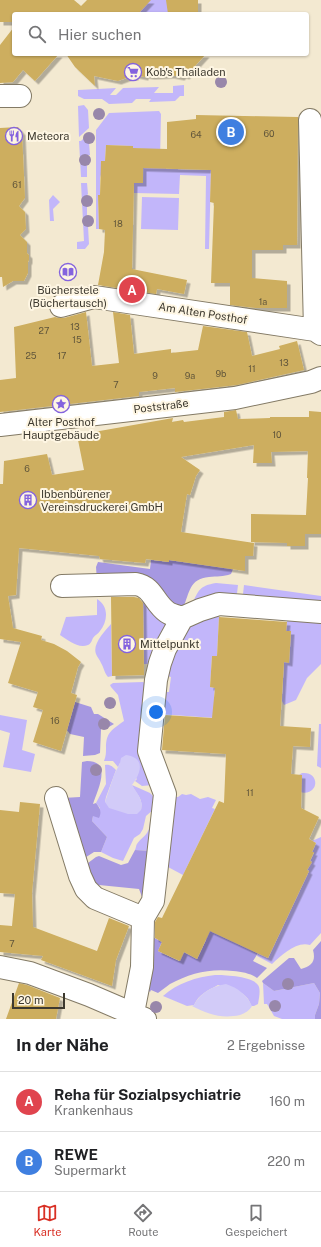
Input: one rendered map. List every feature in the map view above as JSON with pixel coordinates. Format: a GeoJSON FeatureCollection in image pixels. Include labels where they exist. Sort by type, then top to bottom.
{"type":"FeatureCollection","features":[{"type":"Feature","properties":{"kind":"street"},"geometry":{"type":"LineString","coordinates":[[310,120],[318,332]]}},
{"type":"Feature","properties":{"kind":"street","name":"Am Alten Posthof"},"geometry":{"type":"LineString","coordinates":[[60,306],[94,297],[318,332]]}},
{"type":"Feature","properties":{"kind":"street","name":"Poststraße"},"geometry":{"type":"LineString","coordinates":[[0,425],[234,398],[311,382],[321,378]]}},
{"type":"Feature","properties":{"kind":"street"},"geometry":{"type":"LineString","coordinates":[[62,586],[142,585],[150,591],[158,603],[167,612],[182,618]]}},
{"type":"Feature","properties":{"kind":"street"},"geometry":{"type":"LineString","coordinates":[[0,966],[30,973],[89,994],[139,1016],[144,918],[153,901],[164,794],[149,751],[156,680],[165,649],[182,618],[219,604],[321,612]]}},
{"type":"Feature","properties":{"kind":"street"},"geometry":{"type":"LineString","coordinates":[[56,798],[80,876],[86,889],[95,898],[144,918]]}},
{"type":"Feature","properties":{"kind":"shaded area"},"geometry":{"type":"Polygon","coordinates":[[[150,0],[168,0],[168,12],[140,12],[150,0]]]}},
{"type":"Feature","properties":{"kind":"shaded area"},"geometry":{"type":"Polygon","coordinates":[[[184,85],[184,96],[180,96],[175,101],[149,102],[151,99],[136,99],[132,103],[109,104],[102,99],[84,99],[78,96],[78,90],[116,88],[110,95],[116,95],[123,88],[159,87],[154,93],[173,93],[173,86],[184,85]]]}},
{"type":"Feature","properties":{"kind":"shaded area"},"geometry":{"type":"Polygon","coordinates":[[[84,105],[88,110],[89,128],[79,137],[78,106],[84,105]]]}},
{"type":"Feature","properties":{"kind":"shaded area"},"geometry":{"type":"Polygon","coordinates":[[[159,111],[161,114],[160,160],[166,161],[166,169],[211,170],[209,249],[205,249],[206,176],[180,175],[179,194],[134,193],[134,183],[143,183],[144,149],[133,148],[132,146],[106,145],[105,161],[100,178],[100,195],[98,195],[99,229],[96,229],[96,130],[109,113],[159,111]]]}},
{"type":"Feature","properties":{"kind":"shaded area"},"geometry":{"type":"Polygon","coordinates":[[[85,137],[85,141],[89,143],[90,155],[84,155],[81,158],[87,166],[87,177],[81,177],[79,141],[85,137]]]}},
{"type":"Feature","properties":{"kind":"shaded area"},"geometry":{"type":"Polygon","coordinates":[[[81,183],[87,183],[88,194],[83,200],[87,206],[87,217],[84,221],[88,226],[89,244],[85,249],[77,249],[77,242],[84,241],[81,183]]]}},
{"type":"Feature","properties":{"kind":"shaded area"},"geometry":{"type":"Polygon","coordinates":[[[53,195],[60,202],[53,209],[54,221],[50,221],[49,200],[53,195]]]}},
{"type":"Feature","properties":{"kind":"shaded area"},"geometry":{"type":"Polygon","coordinates":[[[142,197],[179,198],[178,230],[141,229],[142,197]]]}},
{"type":"Feature","properties":{"kind":"shaded area"},"geometry":{"type":"Polygon","coordinates":[[[151,560],[169,562],[169,560],[233,569],[231,574],[228,575],[197,580],[191,587],[183,608],[97,581],[96,567],[98,562],[150,569],[151,560]]]}},
{"type":"Feature","properties":{"kind":"shaded area"},"geometry":{"type":"Polygon","coordinates":[[[216,583],[238,585],[236,602],[192,604],[200,589],[216,583]]]}},
{"type":"Feature","properties":{"kind":"shaded area"},"geometry":{"type":"Polygon","coordinates":[[[244,585],[321,596],[321,608],[244,602],[244,585]]]}},
{"type":"Feature","properties":{"kind":"shaded area"},"geometry":{"type":"Polygon","coordinates":[[[143,594],[168,620],[154,664],[144,664],[143,594]]]}},
{"type":"Feature","properties":{"kind":"shaded area"},"geometry":{"type":"Polygon","coordinates":[[[97,599],[104,606],[106,618],[103,627],[93,638],[90,644],[84,646],[77,645],[60,635],[66,617],[97,615],[97,599]]]}},
{"type":"Feature","properties":{"kind":"shaded area"},"geometry":{"type":"Polygon","coordinates":[[[215,611],[219,617],[217,656],[212,656],[210,687],[215,688],[214,697],[232,698],[215,718],[158,714],[161,692],[169,692],[171,677],[163,675],[189,620],[215,611]]]}},
{"type":"Feature","properties":{"kind":"shaded area"},"geometry":{"type":"Polygon","coordinates":[[[294,615],[321,617],[321,664],[307,678],[296,700],[284,705],[282,701],[284,662],[289,662],[291,632],[286,631],[287,621],[294,615]]]}},
{"type":"Feature","properties":{"kind":"shaded area"},"geometry":{"type":"Polygon","coordinates":[[[111,624],[112,676],[108,677],[96,655],[95,650],[97,642],[111,624]]]}},
{"type":"Feature","properties":{"kind":"shaded area"},"geometry":{"type":"Polygon","coordinates":[[[113,683],[145,683],[153,785],[142,786],[135,781],[137,779],[120,763],[118,767],[113,761],[104,761],[107,738],[110,732],[124,721],[118,695],[110,685],[113,683]]]}},
{"type":"Feature","properties":{"kind":"shaded area"},"geometry":{"type":"Polygon","coordinates":[[[75,702],[91,707],[94,714],[98,714],[114,724],[107,728],[101,729],[100,753],[83,756],[84,737],[70,734],[67,730],[75,702]]]}},
{"type":"Feature","properties":{"kind":"shaded area"},"geometry":{"type":"Polygon","coordinates":[[[0,715],[27,720],[22,750],[35,754],[31,772],[3,767],[10,733],[0,730],[0,715]]]}},
{"type":"Feature","properties":{"kind":"shaded area"},"geometry":{"type":"Polygon","coordinates":[[[319,724],[321,724],[321,768],[317,766],[319,724]]]}},
{"type":"Feature","properties":{"kind":"shaded area"},"geometry":{"type":"Polygon","coordinates":[[[126,755],[137,759],[140,767],[138,776],[132,785],[142,804],[141,810],[137,814],[128,814],[109,808],[105,802],[121,758],[126,755]]]}},
{"type":"Feature","properties":{"kind":"shaded area"},"geometry":{"type":"Polygon","coordinates":[[[82,762],[95,762],[101,771],[100,785],[93,804],[96,803],[100,810],[100,814],[99,818],[93,816],[92,821],[107,837],[101,852],[94,852],[80,861],[63,798],[80,797],[82,762]]]}},
{"type":"Feature","properties":{"kind":"shaded area"},"geometry":{"type":"Polygon","coordinates":[[[105,765],[110,765],[116,770],[105,802],[141,810],[140,799],[132,785],[150,793],[154,797],[154,809],[146,816],[143,829],[140,834],[134,838],[123,861],[101,852],[107,837],[92,821],[93,816],[100,808],[96,803],[106,784],[105,765]]]}},
{"type":"Feature","properties":{"kind":"shaded area"},"geometry":{"type":"Polygon","coordinates":[[[302,773],[308,773],[315,779],[314,788],[306,793],[300,792],[302,775],[299,775],[302,773]]]}},
{"type":"Feature","properties":{"kind":"shaded area"},"geometry":{"type":"Polygon","coordinates":[[[182,794],[191,794],[200,799],[208,797],[216,800],[212,808],[215,809],[183,875],[168,867],[172,797],[178,797],[182,794]]]}},
{"type":"Feature","properties":{"kind":"shaded area"},"geometry":{"type":"Polygon","coordinates":[[[153,816],[152,851],[135,850],[137,844],[147,833],[153,816]]]}},
{"type":"Feature","properties":{"kind":"shaded area"},"geometry":{"type":"Polygon","coordinates":[[[321,837],[321,933],[310,945],[305,944],[294,947],[272,964],[257,956],[258,953],[268,958],[309,871],[307,870],[314,853],[312,852],[316,843],[312,841],[321,837]]]}},
{"type":"Feature","properties":{"kind":"shaded area"},"geometry":{"type":"Polygon","coordinates":[[[135,850],[152,851],[144,902],[139,889],[99,885],[105,898],[84,866],[99,856],[121,865],[128,863],[135,850]]]}},
{"type":"Feature","properties":{"kind":"shaded area"},"geometry":{"type":"Polygon","coordinates":[[[225,874],[213,932],[258,953],[253,961],[267,968],[257,978],[243,972],[225,970],[201,972],[178,980],[158,993],[151,990],[150,992],[146,988],[149,935],[162,942],[158,951],[179,961],[184,952],[197,959],[206,940],[193,933],[225,874]]]}},
{"type":"Feature","properties":{"kind":"shaded area"},"geometry":{"type":"Polygon","coordinates":[[[321,941],[321,1019],[315,1019],[320,993],[314,983],[274,991],[262,981],[289,958],[294,958],[301,969],[310,965],[314,957],[313,950],[321,941]]]}},
{"type":"Feature","properties":{"kind":"shaded area"},"geometry":{"type":"Polygon","coordinates":[[[215,975],[244,978],[255,982],[258,985],[260,994],[258,1004],[251,1006],[243,994],[233,989],[218,985],[201,995],[194,1005],[187,1006],[163,996],[174,988],[188,981],[215,975]]]}},
{"type":"Feature","properties":{"kind":"shaded area"},"geometry":{"type":"Polygon","coordinates":[[[263,983],[274,991],[314,983],[320,993],[315,1019],[282,1019],[274,1016],[267,1004],[264,1004],[263,983]]]}},
{"type":"Feature","properties":{"kind":"shaded area"},"geometry":{"type":"Polygon","coordinates":[[[226,984],[238,990],[248,998],[252,1006],[248,1011],[240,1015],[221,1016],[192,1006],[207,991],[216,986],[226,984]]]}},
{"type":"Feature","properties":{"kind":"building"},"geometry":{"type":"Polygon","coordinates":[[[0,0],[74,0],[81,6],[87,0],[151,0],[140,12],[12,12],[12,22],[0,22],[0,0]]]}},
{"type":"Feature","properties":{"kind":"building"},"geometry":{"type":"Polygon","coordinates":[[[166,0],[198,0],[198,12],[168,12],[166,0]]]}},
{"type":"Feature","properties":{"kind":"building"},"geometry":{"type":"Polygon","coordinates":[[[12,30],[12,56],[57,56],[35,81],[23,70],[13,82],[0,83],[0,45],[12,30]]]}},
{"type":"Feature","properties":{"kind":"building"},"geometry":{"type":"Polygon","coordinates":[[[67,56],[204,56],[186,76],[145,75],[145,77],[135,75],[135,77],[129,77],[118,81],[94,76],[95,86],[75,67],[67,56]]]}},
{"type":"Feature","properties":{"kind":"building"},"geometry":{"type":"Polygon","coordinates":[[[196,115],[298,117],[297,245],[283,245],[283,250],[252,250],[252,278],[287,281],[287,308],[256,308],[230,305],[230,283],[211,283],[214,203],[210,202],[211,170],[143,168],[143,183],[134,183],[132,269],[187,280],[184,294],[157,289],[156,294],[98,285],[104,252],[105,230],[99,229],[98,195],[100,195],[101,161],[105,161],[106,145],[133,146],[133,148],[167,149],[167,122],[196,119],[196,115]]]}},
{"type":"Feature","properties":{"kind":"building"},"geometry":{"type":"Polygon","coordinates":[[[18,127],[22,132],[25,198],[19,206],[25,212],[26,229],[20,235],[27,242],[27,253],[29,255],[28,273],[24,281],[13,281],[3,287],[2,277],[0,277],[0,128],[18,127]]]}},
{"type":"Feature","properties":{"kind":"building"},"geometry":{"type":"Polygon","coordinates":[[[86,312],[92,366],[119,363],[113,312],[130,315],[134,354],[171,349],[171,353],[198,350],[203,326],[247,332],[252,356],[280,349],[279,346],[297,341],[304,370],[237,385],[175,392],[175,388],[139,392],[139,396],[0,412],[0,380],[16,378],[14,327],[55,317],[64,318],[86,312]]]}},
{"type":"Feature","properties":{"kind":"building"},"geometry":{"type":"Polygon","coordinates":[[[236,410],[238,419],[309,417],[309,411],[321,412],[321,534],[305,534],[305,546],[287,546],[287,543],[251,542],[251,514],[306,515],[308,478],[308,451],[271,452],[272,463],[253,463],[254,445],[181,457],[200,470],[196,476],[190,495],[187,494],[181,532],[254,543],[253,556],[245,556],[245,571],[169,560],[169,562],[146,559],[145,563],[100,559],[99,556],[19,548],[16,595],[8,596],[13,628],[42,636],[41,640],[54,644],[67,651],[81,662],[78,667],[71,693],[77,695],[61,751],[33,742],[43,710],[33,707],[38,692],[8,683],[21,642],[0,639],[0,484],[3,484],[4,461],[47,454],[52,475],[84,470],[77,435],[173,418],[172,422],[183,420],[184,422],[224,417],[224,412],[236,410]]]}},
{"type":"Feature","properties":{"kind":"building","name":"Mittelpunkt"},"geometry":{"type":"Polygon","coordinates":[[[111,597],[134,597],[139,598],[143,603],[144,675],[112,676],[111,597]]]}},
{"type":"Feature","properties":{"kind":"building"},"geometry":{"type":"Polygon","coordinates":[[[219,617],[287,622],[286,631],[291,631],[289,663],[284,662],[280,726],[311,728],[310,747],[293,746],[291,774],[302,775],[301,808],[319,817],[309,839],[316,843],[310,861],[312,862],[307,870],[309,871],[268,958],[210,931],[197,959],[184,952],[180,961],[158,951],[162,942],[155,938],[155,922],[158,917],[162,918],[219,801],[224,803],[226,754],[162,750],[165,715],[212,718],[215,688],[210,687],[212,656],[217,656],[219,617]]]}},
{"type":"Feature","properties":{"kind":"building"},"geometry":{"type":"Polygon","coordinates":[[[20,802],[40,804],[32,893],[33,927],[97,951],[109,918],[129,926],[116,960],[112,986],[41,960],[43,956],[0,952],[0,925],[12,926],[15,894],[0,893],[0,810],[19,812],[20,802]]]}},
{"type":"Feature","properties":{"kind":"building"},"geometry":{"type":"Polygon","coordinates":[[[19,983],[60,998],[56,1019],[6,1019],[19,983]]]}},
{"type":"Feature","properties":{"kind":"place","name":"Kob's Thailaden"},"geometry":{"type":"Point","coordinates":[133,72]}},
{"type":"Feature","properties":{"kind":"place","name":"REWE"},"geometry":{"type":"Point","coordinates":[231,132]}},
{"type":"Feature","properties":{"kind":"place","name":"Meteora"},"geometry":{"type":"Point","coordinates":[14,136]}},
{"type":"Feature","properties":{"kind":"place","name":"Bücherstele (Büchertausch)"},"geometry":{"type":"Point","coordinates":[68,272]}},
{"type":"Feature","properties":{"kind":"place","name":"Reha für Sozialpsychiatrie"},"geometry":{"type":"Point","coordinates":[132,290]}},
{"type":"Feature","properties":{"kind":"place","name":"Alter Posthof Hauptgebäude"},"geometry":{"type":"Point","coordinates":[61,404]}},
{"type":"Feature","properties":{"kind":"place","name":"Ibbenbürener Vereinsdruckerei GmbH"},"geometry":{"type":"Point","coordinates":[28,500]}},
{"type":"Feature","properties":{"kind":"place","name":"Mittelpunkt"},"geometry":{"type":"Point","coordinates":[127,644]}}]}
